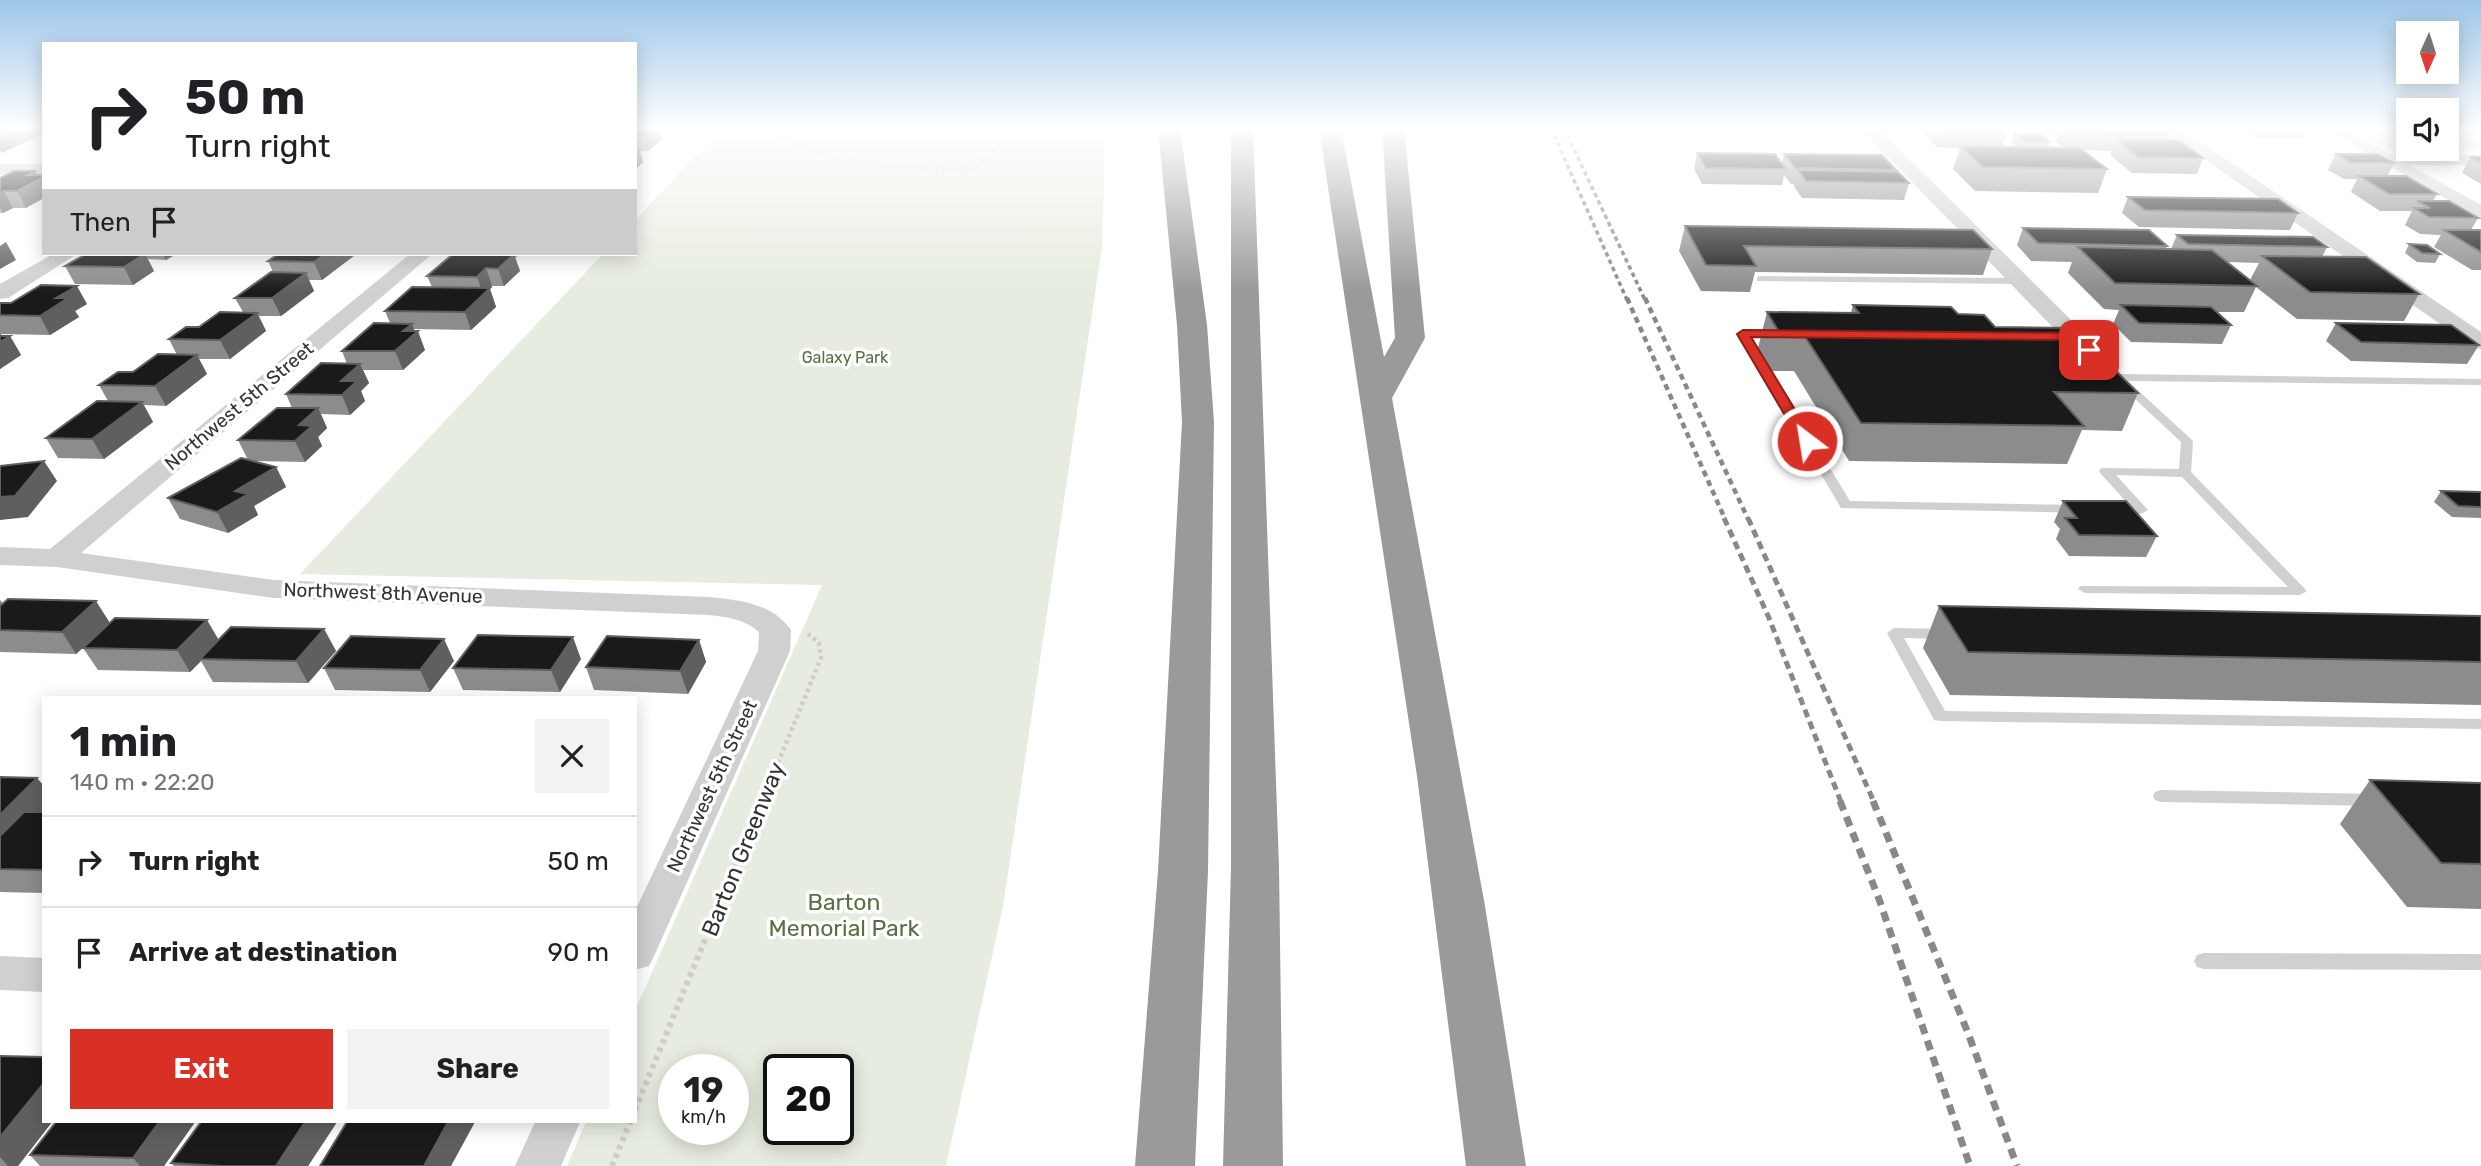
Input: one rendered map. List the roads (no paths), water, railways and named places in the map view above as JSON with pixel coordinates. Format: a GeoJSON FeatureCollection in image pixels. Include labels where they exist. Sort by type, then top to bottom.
{"type":"FeatureCollection","features":[{"type":"Feature","properties":{"kind":"highway"},"geometry":{"type":"LineString","coordinates":[[1165,1166],[1183,871],[1198,422],[1192,325],[1175,182]]}},
{"type":"Feature","properties":{"kind":"highway"},"geometry":{"type":"LineString","coordinates":[[1243,182],[1255,867],[1253,1166]]}},
{"type":"Feature","properties":{"kind":"highway"},"geometry":{"type":"LineString","coordinates":[[1339,182],[1441,786],[1480,1036],[1496,1166]]}},
{"type":"Feature","properties":{"kind":"highway"},"geometry":{"type":"LineString","coordinates":[[1375,398],[1410,338],[1397,182]]}},
{"type":"Feature","properties":{"kind":"street"},"geometry":{"type":"LineString","coordinates":[[1922,182],[2074,336]]}},
{"type":"Feature","properties":{"kind":"street"},"geometry":{"type":"LineString","coordinates":[[2245,182],[2481,342]]}},
{"type":"Feature","properties":{"kind":"street"},"geometry":{"type":"LineString","coordinates":[[2428,182],[2481,213]]}},
{"type":"Feature","properties":{"kind":"street"},"geometry":{"type":"LineString","coordinates":[[0,293],[64,256]]}},
{"type":"Feature","properties":{"kind":"street","name":"Northwest 5th Street"},"geometry":{"type":"LineString","coordinates":[[57,558],[420,256]]}},
{"type":"Feature","properties":{"kind":"street","name":"Northwest 8th Avenue"},"geometry":{"type":"LineString","coordinates":[[0,556],[57,558],[274,589],[709,606],[750,611],[765,619]]}},
{"type":"Feature","properties":{"kind":"street","name":"Northwest 5th Street"},"geometry":{"type":"LineString","coordinates":[[637,950],[774,651],[775,630],[765,619]]}},
{"type":"Feature","properties":{"kind":"street"},"geometry":{"type":"LineString","coordinates":[[0,973],[42,975]]}},
{"type":"Feature","properties":{"kind":"street"},"geometry":{"type":"LineString","coordinates":[[538,1166],[558,1123]]}},
{"type":"Feature","properties":{"kind":"lane"},"geometry":{"type":"LineString","coordinates":[[1761,279],[2020,281]]}},
{"type":"Feature","properties":{"kind":"lane"},"geometry":{"type":"LineString","coordinates":[[2085,589],[2300,591],[2185,473],[2105,471],[2141,510],[1846,505],[1743,334],[2074,336],[2187,441],[2185,473]]}},
{"type":"Feature","properties":{"kind":"lane"},"geometry":{"type":"LineString","coordinates":[[2119,377],[2481,382]]}},
{"type":"Feature","properties":{"kind":"lane"},"geometry":{"type":"LineString","coordinates":[[1964,635],[1894,633],[1940,716],[2481,724]]}},
{"type":"Feature","properties":{"kind":"lane"},"geometry":{"type":"LineString","coordinates":[[2161,796],[2398,800]]}},
{"type":"Feature","properties":{"kind":"lane"},"geometry":{"type":"LineString","coordinates":[[2204,961],[2481,962]]}},
{"type":"Feature","properties":{"kind":"railway"},"geometry":{"type":"LineString","coordinates":[[1575,182],[1627,300]]}},
{"type":"Feature","properties":{"kind":"railway"},"geometry":{"type":"LineString","coordinates":[[1590,182],[1645,300]]}},
{"type":"Feature","properties":{"kind":"railway"},"geometry":{"type":"LineString","coordinates":[[1627,298],[1725,519]]}},
{"type":"Feature","properties":{"kind":"railway"},"geometry":{"type":"LineString","coordinates":[[1645,298],[1748,519]]}},
{"type":"Feature","properties":{"kind":"railway"},"geometry":{"type":"LineString","coordinates":[[1724,518],[1769,618],[1841,802]]}},
{"type":"Feature","properties":{"kind":"railway"},"geometry":{"type":"LineString","coordinates":[[1748,518],[1874,802]]}},
{"type":"Feature","properties":{"kind":"railway"},"geometry":{"type":"LineString","coordinates":[[1840,801],[1879,899],[1970,1166]]}},
{"type":"Feature","properties":{"kind":"railway"},"geometry":{"type":"LineString","coordinates":[[1873,801],[1968,1033],[2017,1166]]}},
{"type":"Feature","properties":{"kind":"park label","name":"Galaxy Park"},"geometry":{"type":"Point","coordinates":[845,357]}},
{"type":"Feature","properties":{"kind":"park label","name":"Barton Memorial Park"},"geometry":{"type":"Point","coordinates":[844,915]}}]}
